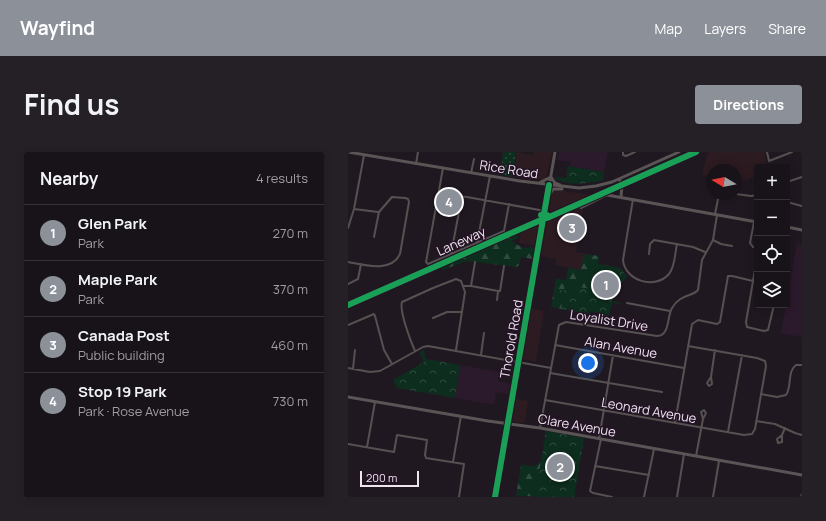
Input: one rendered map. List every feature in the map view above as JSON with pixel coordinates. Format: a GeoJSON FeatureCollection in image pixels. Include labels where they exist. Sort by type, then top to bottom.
{"type":"FeatureCollection","features":[{"type":"Feature","properties":{"kind":"street","name":"Rice Road"},"geometry":{"type":"LineString","coordinates":[[348,152],[568,188]]}},
{"type":"Feature","properties":{"kind":"street"},"geometry":{"type":"LineString","coordinates":[[416,164],[418,152]]}},
{"type":"Feature","properties":{"kind":"street","name":"Thorold Road"},"geometry":{"type":"LineString","coordinates":[[495,497],[555,152]]}},
{"type":"Feature","properties":{"kind":"street"},"geometry":{"type":"LineString","coordinates":[[623,152],[623,155],[626,156],[636,152]]}},
{"type":"Feature","properties":{"kind":"street"},"geometry":{"type":"LineString","coordinates":[[547,201],[553,189],[596,186],[620,179],[679,152]]}},
{"type":"Feature","properties":{"kind":"street"},"geometry":{"type":"LineString","coordinates":[[767,152],[769,161],[792,152]]}},
{"type":"Feature","properties":{"kind":"street"},"geometry":{"type":"LineString","coordinates":[[348,228],[354,208],[364,155]]}},
{"type":"Feature","properties":{"kind":"street"},"geometry":{"type":"LineString","coordinates":[[471,173],[474,158]]}},
{"type":"Feature","properties":{"kind":"street"},"geometry":{"type":"LineString","coordinates":[[443,168],[439,192],[545,211]]}},
{"type":"Feature","properties":{"kind":"street"},"geometry":{"type":"LineString","coordinates":[[478,243],[490,176]]}},
{"type":"Feature","properties":{"kind":"street"},"geometry":{"type":"LineString","coordinates":[[538,184],[551,176],[556,183],[568,188]]}},
{"type":"Feature","properties":{"kind":"street"},"geometry":{"type":"LineString","coordinates":[[790,181],[802,177]]}},
{"type":"Feature","properties":{"kind":"street"},"geometry":{"type":"LineString","coordinates":[[620,179],[622,185],[621,197]]}},
{"type":"Feature","properties":{"kind":"street","name":"Laneway"},"geometry":{"type":"LineString","coordinates":[[439,192],[426,262],[429,265],[504,231],[509,204]]}},
{"type":"Feature","properties":{"kind":"street"},"geometry":{"type":"LineString","coordinates":[[581,208],[607,195],[754,221]]}},
{"type":"Feature","properties":{"kind":"street"},"geometry":{"type":"LineString","coordinates":[[742,195],[754,195]]}},
{"type":"Feature","properties":{"kind":"street"},"geometry":{"type":"LineString","coordinates":[[451,254],[462,196]]}},
{"type":"Feature","properties":{"kind":"street"},"geometry":{"type":"LineString","coordinates":[[348,262],[378,266],[387,265],[396,261],[400,254],[409,202],[408,199],[392,197],[379,212],[374,237]]}},
{"type":"Feature","properties":{"kind":"street"},"geometry":{"type":"LineString","coordinates":[[633,199],[622,260],[625,270],[636,279],[651,282],[658,281],[665,277],[672,268],[677,244]]}},
{"type":"Feature","properties":{"kind":"street"},"geometry":{"type":"LineString","coordinates":[[627,303],[670,311],[679,300],[698,291],[701,263],[705,252],[713,240],[718,200]]}},
{"type":"Feature","properties":{"kind":"street"},"geometry":{"type":"LineString","coordinates":[[790,203],[802,206]]}},
{"type":"Feature","properties":{"kind":"street"},"geometry":{"type":"LineString","coordinates":[[354,208],[379,212]]}},
{"type":"Feature","properties":{"kind":"street"},"geometry":{"type":"LineString","coordinates":[[754,225],[750,243],[754,247]]}},
{"type":"Feature","properties":{"kind":"street"},"geometry":{"type":"LineString","coordinates":[[790,228],[802,230]]}},
{"type":"Feature","properties":{"kind":"street"},"geometry":{"type":"LineString","coordinates":[[649,254],[650,244],[653,240],[693,247],[705,252]]}},
{"type":"Feature","properties":{"kind":"street"},"geometry":{"type":"LineString","coordinates":[[713,240],[718,243],[732,246]]}},
{"type":"Feature","properties":{"kind":"street"},"geometry":{"type":"LineString","coordinates":[[471,286],[475,262]]}},
{"type":"Feature","properties":{"kind":"street"},"geometry":{"type":"LineString","coordinates":[[348,284],[358,279],[361,264]]}},
{"type":"Feature","properties":{"kind":"street"},"geometry":{"type":"LineString","coordinates":[[497,300],[504,266]]}},
{"type":"Feature","properties":{"kind":"street"},"geometry":{"type":"LineString","coordinates":[[755,272],[746,322],[747,327],[763,331],[767,330],[770,327],[773,308]]}},
{"type":"Feature","properties":{"kind":"street"},"geometry":{"type":"LineString","coordinates":[[675,423],[692,325],[694,322],[699,320],[717,324],[720,322],[728,277],[732,276],[753,281]]}},
{"type":"Feature","properties":{"kind":"street"},"geometry":{"type":"LineString","coordinates":[[415,351],[410,341],[401,308],[403,301],[453,279],[459,280],[464,286],[465,294],[456,350]]}},
{"type":"Feature","properties":{"kind":"street"},"geometry":{"type":"LineString","coordinates":[[464,286],[498,291]]}},
{"type":"Feature","properties":{"kind":"street","name":"Loyalist Drive"},"geometry":{"type":"LineString","coordinates":[[555,345],[558,327],[561,323],[566,322],[659,336],[665,332],[670,311]]}},
{"type":"Feature","properties":{"kind":"street"},"geometry":{"type":"LineString","coordinates":[[433,318],[447,312],[462,312]]}},
{"type":"Feature","properties":{"kind":"street"},"geometry":{"type":"LineString","coordinates":[[348,325],[374,314],[384,350],[392,364]]}},
{"type":"Feature","properties":{"kind":"street"},"geometry":{"type":"LineString","coordinates":[[481,355],[484,333]]}},
{"type":"Feature","properties":{"kind":"street"},"geometry":{"type":"LineString","coordinates":[[540,428],[555,345]]}},
{"type":"Feature","properties":{"kind":"street","name":"Alan Avenue"},"geometry":{"type":"LineString","coordinates":[[555,345],[684,368]]}},
{"type":"Feature","properties":{"kind":"street"},"geometry":{"type":"LineString","coordinates":[[348,368],[375,372],[380,371],[423,346],[428,346],[551,368]]}},
{"type":"Feature","properties":{"kind":"street"},"geometry":{"type":"LineString","coordinates":[[688,346],[742,355],[765,361],[766,366],[756,421],[775,424],[802,435]]}},
{"type":"Feature","properties":{"kind":"street"},"geometry":{"type":"LineString","coordinates":[[353,369],[355,350]]}},
{"type":"Feature","properties":{"kind":"street"},"geometry":{"type":"LineString","coordinates":[[710,377],[716,350]]}},
{"type":"Feature","properties":{"kind":"street"},"geometry":{"type":"LineString","coordinates":[[612,497],[594,493],[590,490],[600,439],[613,355]]}},
{"type":"Feature","properties":{"kind":"street"},"geometry":{"type":"LineString","coordinates":[[728,432],[742,355]]}},
{"type":"Feature","properties":{"kind":"street"},"geometry":{"type":"LineString","coordinates":[[761,394],[777,397],[786,396],[793,367],[802,365]]}},
{"type":"Feature","properties":{"kind":"street"},"geometry":{"type":"LineString","coordinates":[[550,373],[662,392]]}},
{"type":"Feature","properties":{"kind":"street","name":"Clare Avenue"},"geometry":{"type":"LineString","coordinates":[[348,397],[540,428],[802,475]]}},
{"type":"Feature","properties":{"kind":"street","name":"Leonard Avenue"},"geometry":{"type":"LineString","coordinates":[[545,400],[747,435],[751,434],[754,430],[756,421]]}},
{"type":"Feature","properties":{"kind":"street"},"geometry":{"type":"LineString","coordinates":[[367,447],[375,402]]}},
{"type":"Feature","properties":{"kind":"street"},"geometry":{"type":"LineString","coordinates":[[453,462],[461,416]]}},
{"type":"Feature","properties":{"kind":"street"},"geometry":{"type":"LineString","coordinates":[[696,456],[703,419]]}},
{"type":"Feature","properties":{"kind":"street"},"geometry":{"type":"LineString","coordinates":[[782,435],[785,428]]}},
{"type":"Feature","properties":{"kind":"street"},"geometry":{"type":"LineString","coordinates":[[348,444],[394,452],[397,435],[427,440],[426,458],[464,464],[459,497]]}},
{"type":"Feature","properties":{"kind":"street"},"geometry":{"type":"LineString","coordinates":[[644,497],[654,449]]}},
{"type":"Feature","properties":{"kind":"street"},"geometry":{"type":"LineString","coordinates":[[677,497],[684,454]]}},
{"type":"Feature","properties":{"kind":"street"},"geometry":{"type":"LineString","coordinates":[[713,497],[720,460]]}},
{"type":"Feature","properties":{"kind":"street"},"geometry":{"type":"LineString","coordinates":[[595,466],[649,475]]}},
{"type":"Feature","properties":{"kind":"shaded area"},"geometry":{"type":"Polygon","coordinates":[[[517,152],[533,155],[534,152],[552,152],[546,179],[541,180],[513,177],[517,152]]]}},
{"type":"Feature","properties":{"kind":"shaded area"},"geometry":{"type":"Polygon","coordinates":[[[559,152],[608,152],[604,172],[570,166],[571,162],[557,160],[559,152]]]}},
{"type":"Feature","properties":{"kind":"shaded area"},"geometry":{"type":"Polygon","coordinates":[[[708,152],[765,152],[766,164],[754,164],[754,177],[742,181],[742,164],[706,164],[706,176],[702,175],[708,152]]]}},
{"type":"Feature","properties":{"kind":"shaded area"},"geometry":{"type":"Polygon","coordinates":[[[558,190],[590,195],[549,213],[552,193],[558,190]]]}},
{"type":"Feature","properties":{"kind":"shaded area"},"geometry":{"type":"Polygon","coordinates":[[[584,204],[576,252],[598,256],[595,273],[555,265],[556,259],[541,256],[547,220],[584,204]]]}},
{"type":"Feature","properties":{"kind":"shaded area"},"geometry":{"type":"Polygon","coordinates":[[[540,222],[536,246],[519,243],[521,230],[540,222]]]}},
{"type":"Feature","properties":{"kind":"shaded area"},"geometry":{"type":"Polygon","coordinates":[[[797,244],[802,245],[802,337],[781,333],[785,308],[790,308],[790,283],[797,244]]]}},
{"type":"Feature","properties":{"kind":"shaded area"},"geometry":{"type":"Polygon","coordinates":[[[530,308],[544,311],[536,362],[521,359],[530,308]]]}},
{"type":"Feature","properties":{"kind":"shaded area"},"geometry":{"type":"Polygon","coordinates":[[[460,365],[500,372],[498,381],[511,384],[509,394],[496,392],[494,405],[455,398],[460,365]]]}},
{"type":"Feature","properties":{"kind":"shaded area"},"geometry":{"type":"Polygon","coordinates":[[[516,399],[528,401],[525,423],[512,422],[516,399]]]}},
{"type":"Feature","properties":{"kind":"green space"},"geometry":{"type":"Polygon","coordinates":[[[503,152],[515,152],[518,154],[516,154],[513,173],[515,174],[514,177],[500,175],[503,152]]]}},
{"type":"Feature","properties":{"kind":"green space"},"geometry":{"type":"Polygon","coordinates":[[[568,166],[604,172],[603,180],[579,184],[567,183],[556,179],[555,177],[566,178],[568,166]]]}},
{"type":"Feature","properties":{"kind":"green space"},"geometry":{"type":"Polygon","coordinates":[[[439,195],[459,197],[458,208],[448,206],[447,211],[437,210],[439,195]]]}},
{"type":"Feature","properties":{"kind":"green space"},"geometry":{"type":"Polygon","coordinates":[[[511,235],[518,236],[517,239],[511,241],[523,248],[535,247],[533,259],[521,257],[517,267],[467,261],[443,270],[439,267],[468,253],[511,235]]]}},
{"type":"Feature","properties":{"kind":"green space"},"geometry":{"type":"Polygon","coordinates":[[[584,254],[599,256],[598,264],[620,268],[622,273],[612,293],[611,306],[609,306],[609,315],[590,311],[590,314],[551,307],[556,279],[566,280],[568,268],[581,270],[584,254]]]}},
{"type":"Feature","properties":{"kind":"green space"},"geometry":{"type":"Polygon","coordinates":[[[598,255],[598,264],[621,269],[627,277],[619,285],[612,301],[621,304],[612,303],[609,315],[590,311],[590,314],[561,309],[563,297],[553,295],[554,289],[564,291],[565,285],[592,289],[598,255]]]}},
{"type":"Feature","properties":{"kind":"green space"},"geometry":{"type":"Polygon","coordinates":[[[424,350],[426,359],[460,365],[455,398],[397,388],[393,380],[424,362],[419,352],[424,350]]]}},
{"type":"Feature","properties":{"kind":"green space"},"geometry":{"type":"Polygon","coordinates":[[[546,431],[584,438],[574,497],[535,497],[546,431]]]}},
{"type":"Feature","properties":{"kind":"green space"},"geometry":{"type":"Polygon","coordinates":[[[584,438],[574,497],[516,496],[521,465],[535,466],[542,460],[584,438]]]}},
{"type":"Feature","properties":{"kind":"cycle path"},"geometry":{"type":"LineString","coordinates":[[541,215],[547,215],[547,218],[696,152]]}},
{"type":"Feature","properties":{"kind":"cycle path"},"geometry":{"type":"LineString","coordinates":[[495,497],[549,185]]}},
{"type":"Feature","properties":{"kind":"cycle path"},"geometry":{"type":"LineString","coordinates":[[348,305],[541,220]]}},
{"type":"Feature","properties":{"kind":"place","name":"Stop 19 Park"},"geometry":{"type":"Point","coordinates":[449,202]}},
{"type":"Feature","properties":{"kind":"place","name":"Canada Post"},"geometry":{"type":"Point","coordinates":[572,228]}},
{"type":"Feature","properties":{"kind":"place","name":"Glen Park"},"geometry":{"type":"Point","coordinates":[606,285]}},
{"type":"Feature","properties":{"kind":"place","name":"Maple Park"},"geometry":{"type":"Point","coordinates":[560,467]}}]}
